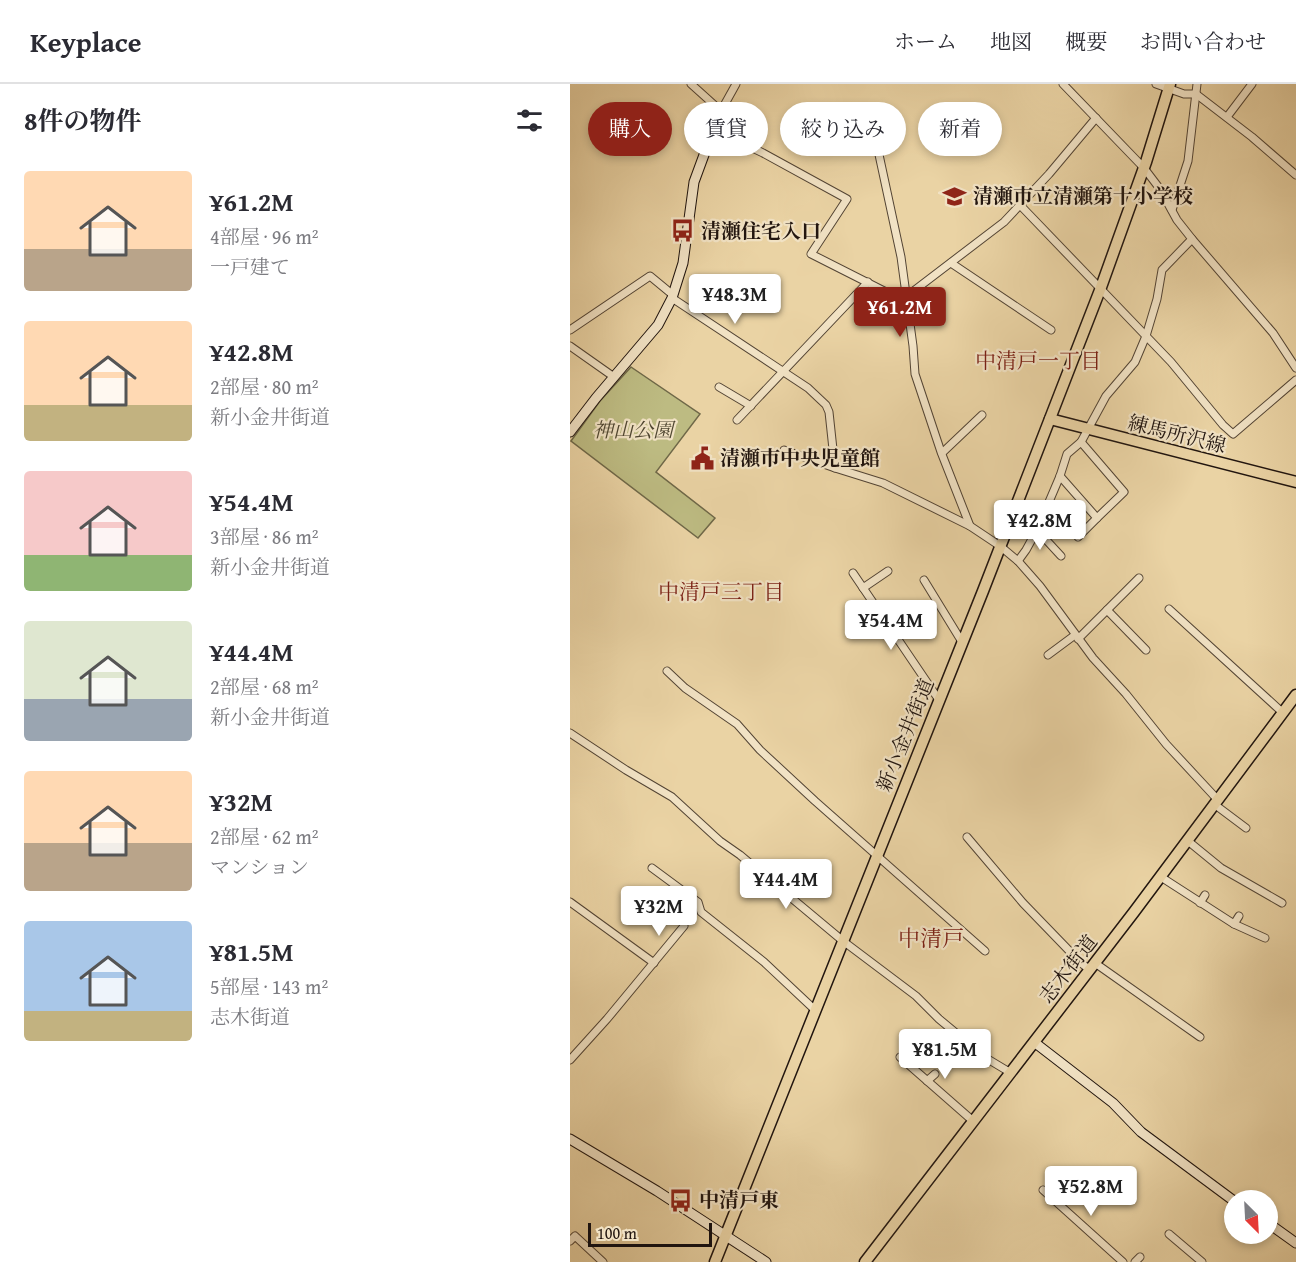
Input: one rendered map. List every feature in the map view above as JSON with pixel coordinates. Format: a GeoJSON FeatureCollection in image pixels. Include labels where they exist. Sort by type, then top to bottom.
{"type":"FeatureCollection","features":[{"type":"Feature","properties":{"kind":"main road","name":"新小金井街道"},"geometry":{"type":"LineString","coordinates":[[715,1262],[1100,290],[1144,168],[1169,86]]}},
{"type":"Feature","properties":{"kind":"main road","name":"練馬所沢線"},"geometry":{"type":"LineString","coordinates":[[1050,419],[1296,482]]}},
{"type":"Feature","properties":{"kind":"main road","name":"志木街道"},"geometry":{"type":"LineString","coordinates":[[865,1262],[1161,877],[1296,694]]}},
{"type":"Feature","properties":{"kind":"street"},"geometry":{"type":"LineString","coordinates":[[691,84],[712,102]]}},
{"type":"Feature","properties":{"kind":"street"},"geometry":{"type":"LineString","coordinates":[[727,102],[736,84]]}},
{"type":"Feature","properties":{"kind":"street"},"geometry":{"type":"LineString","coordinates":[[1063,84],[1144,168],[1160,189],[1177,220],[1273,333],[1296,368]]}},
{"type":"Feature","properties":{"kind":"street"},"geometry":{"type":"LineString","coordinates":[[1156,84],[1169,86],[1184,93],[1196,94],[1296,175]]}},
{"type":"Feature","properties":{"kind":"street"},"geometry":{"type":"LineString","coordinates":[[1172,210],[1188,161],[1197,84]]}},
{"type":"Feature","properties":{"kind":"street"},"geometry":{"type":"LineString","coordinates":[[1227,117],[1252,84]]}},
{"type":"Feature","properties":{"kind":"street"},"geometry":{"type":"LineString","coordinates":[[907,299],[1004,222],[1049,174],[1096,118]]}},
{"type":"Feature","properties":{"kind":"street"},"geometry":{"type":"LineString","coordinates":[[571,428],[658,324],[673,297],[683,263],[694,182],[704,156]]}},
{"type":"Feature","properties":{"kind":"street"},"geometry":{"type":"LineString","coordinates":[[768,156],[847,199],[811,254],[907,299]]}},
{"type":"Feature","properties":{"kind":"street"},"geometry":{"type":"LineString","coordinates":[[879,156],[901,257],[915,374],[970,526]]}},
{"type":"Feature","properties":{"kind":"street"},"geometry":{"type":"LineString","coordinates":[[1020,205],[1171,362],[1233,434],[1296,380]]}},
{"type":"Feature","properties":{"kind":"street"},"geometry":{"type":"LineString","coordinates":[[1018,561],[1037,530],[1067,454],[1081,441],[1106,396],[1134,362],[1146,336],[1162,270],[1192,239]]}},
{"type":"Feature","properties":{"kind":"street"},"geometry":{"type":"LineString","coordinates":[[951,263],[1050,330]]}},
{"type":"Feature","properties":{"kind":"street"},"geometry":{"type":"LineString","coordinates":[[570,330],[650,276],[673,297],[808,388],[826,405],[829,412],[836,468]]}},
{"type":"Feature","properties":{"kind":"street"},"geometry":{"type":"LineString","coordinates":[[737,420],[867,282]]}},
{"type":"Feature","properties":{"kind":"street"},"geometry":{"type":"LineString","coordinates":[[570,346],[614,376]]}},
{"type":"Feature","properties":{"kind":"street"},"geometry":{"type":"LineString","coordinates":[[719,387],[751,406]]}},
{"type":"Feature","properties":{"kind":"street"},"geometry":{"type":"LineString","coordinates":[[942,453],[981,415]]}},
{"type":"Feature","properties":{"kind":"street"},"geometry":{"type":"LineString","coordinates":[[1078,537],[1124,492],[1081,441]]}},
{"type":"Feature","properties":{"kind":"street"},"geometry":{"type":"LineString","coordinates":[[784,450],[883,483],[970,526],[1000,546],[1018,561],[1040,586],[1093,658],[1126,694],[1166,744],[1216,801],[1246,828]]}},
{"type":"Feature","properties":{"kind":"street"},"geometry":{"type":"LineString","coordinates":[[1060,476],[1097,518]]}},
{"type":"Feature","properties":{"kind":"street"},"geometry":{"type":"LineString","coordinates":[[1037,530],[1061,556]]}},
{"type":"Feature","properties":{"kind":"street"},"geometry":{"type":"LineString","coordinates":[[863,588],[888,572]]}},
{"type":"Feature","properties":{"kind":"street"},"geometry":{"type":"LineString","coordinates":[[853,573],[939,700]]}},
{"type":"Feature","properties":{"kind":"street"},"geometry":{"type":"LineString","coordinates":[[1048,655],[1077,637],[1139,578]]}},
{"type":"Feature","properties":{"kind":"street"},"geometry":{"type":"LineString","coordinates":[[924,580],[962,642]]}},
{"type":"Feature","properties":{"kind":"street"},"geometry":{"type":"LineString","coordinates":[[1169,609],[1282,712]]}},
{"type":"Feature","properties":{"kind":"street"},"geometry":{"type":"LineString","coordinates":[[1107,610],[1146,650]]}},
{"type":"Feature","properties":{"kind":"street"},"geometry":{"type":"LineString","coordinates":[[667,671],[685,688],[737,724],[760,750],[815,801],[985,951]]}},
{"type":"Feature","properties":{"kind":"street"},"geometry":{"type":"LineString","coordinates":[[570,733],[672,797],[720,841],[843,941],[916,996],[939,1019],[986,1058],[1011,1073]]}},
{"type":"Feature","properties":{"kind":"street"},"geometry":{"type":"LineString","coordinates":[[967,837],[1023,903],[1081,963],[1092,967],[1200,1037]]}},
{"type":"Feature","properties":{"kind":"street"},"geometry":{"type":"LineString","coordinates":[[1188,841],[1221,868],[1282,903]]}},
{"type":"Feature","properties":{"kind":"street"},"geometry":{"type":"LineString","coordinates":[[652,868],[698,902],[702,912],[764,962],[815,1010]]}},
{"type":"Feature","properties":{"kind":"street"},"geometry":{"type":"LineString","coordinates":[[1161,877],[1234,924],[1265,938]]}},
{"type":"Feature","properties":{"kind":"street"},"geometry":{"type":"LineString","coordinates":[[674,885],[680,878]]}},
{"type":"Feature","properties":{"kind":"street"},"geometry":{"type":"LineString","coordinates":[[1200,903],[1205,895]]}},
{"type":"Feature","properties":{"kind":"street"},"geometry":{"type":"LineString","coordinates":[[570,902],[654,963]]}},
{"type":"Feature","properties":{"kind":"street"},"geometry":{"type":"LineString","coordinates":[[1234,924],[1239,916]]}},
{"type":"Feature","properties":{"kind":"street"},"geometry":{"type":"LineString","coordinates":[[570,1060],[608,1019],[684,926]]}},
{"type":"Feature","properties":{"kind":"street"},"geometry":{"type":"LineString","coordinates":[[1034,1042],[1113,1103],[1141,1132],[1224,1194]]}},
{"type":"Feature","properties":{"kind":"street"},"geometry":{"type":"LineString","coordinates":[[900,1057],[973,1121]]}},
{"type":"Feature","properties":{"kind":"street"},"geometry":{"type":"LineString","coordinates":[[927,1081],[934,1074]]}},
{"type":"Feature","properties":{"kind":"street"},"geometry":{"type":"LineString","coordinates":[[570,1139],[657,1191],[766,1262]]}},
{"type":"Feature","properties":{"kind":"street"},"geometry":{"type":"LineString","coordinates":[[1043,1190],[1124,1262]]}},
{"type":"Feature","properties":{"kind":"street"},"geometry":{"type":"LineString","coordinates":[[1278,1230],[1296,1243]]}},
{"type":"Feature","properties":{"kind":"street"},"geometry":{"type":"LineString","coordinates":[[1168,1234],[1202,1262]]}},
{"type":"Feature","properties":{"kind":"street"},"geometry":{"type":"LineString","coordinates":[[570,1240],[575,1236],[600,1261]]}},
{"type":"Feature","properties":{"kind":"green space","name":"神山公園"},"geometry":{"type":"Polygon","coordinates":[[[631,367],[700,414],[656,472],[715,518],[698,538],[571,441],[600,401],[631,367]]]}},
{"type":"Feature","properties":{"kind":"place","name":"清瀬市立清瀬第十小学校"},"geometry":{"type":"Point","coordinates":[955,196]}},
{"type":"Feature","properties":{"kind":"place","name":"清瀬住宅入口"},"geometry":{"type":"Point","coordinates":[683,231]}},
{"type":"Feature","properties":{"kind":"place","name":"清瀬市中央児童館"},"geometry":{"type":"Point","coordinates":[702,458]}},
{"type":"Feature","properties":{"kind":"place","name":"中清戸東"},"geometry":{"type":"Point","coordinates":[681,1200]}},
{"type":"Feature","properties":{"kind":"district","name":"中清戸一丁目"},"geometry":{"type":"Point","coordinates":[1038,361]}},
{"type":"Feature","properties":{"kind":"district","name":"中清戸三丁目"},"geometry":{"type":"Point","coordinates":[721,592]}},
{"type":"Feature","properties":{"kind":"district","name":"中清戸"},"geometry":{"type":"Point","coordinates":[931,938]}}]}
